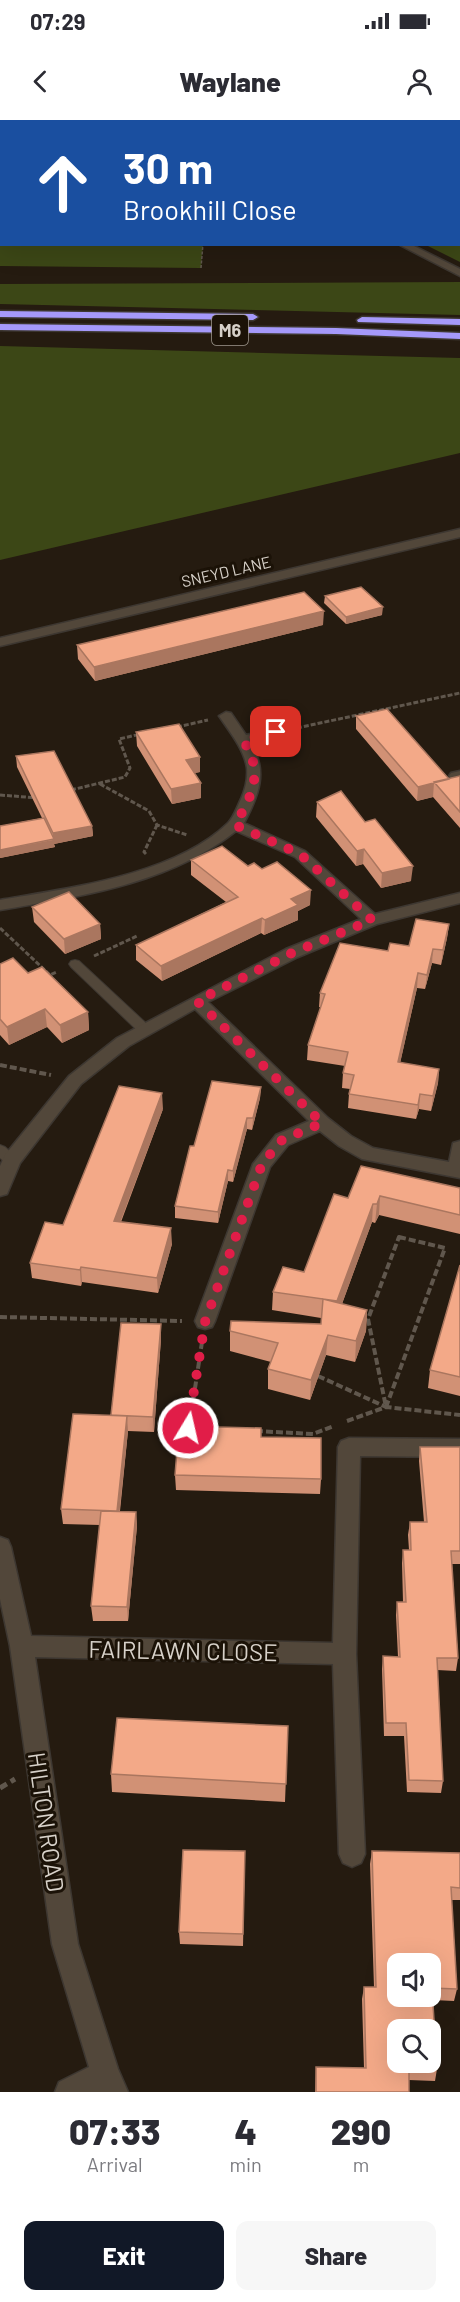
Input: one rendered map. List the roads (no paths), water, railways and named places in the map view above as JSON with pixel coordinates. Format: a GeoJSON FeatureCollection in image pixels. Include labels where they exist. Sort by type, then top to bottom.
{"type":"FeatureCollection","features":[{"type":"Feature","properties":{"kind":"highway","name":"M6"},"geometry":{"type":"LineString","coordinates":[[0,314],[268,318]]}},
{"type":"Feature","properties":{"kind":"highway"},"geometry":{"type":"LineString","coordinates":[[350,319],[460,322]]}},
{"type":"Feature","properties":{"kind":"highway","name":"M6"},"geometry":{"type":"LineString","coordinates":[[0,327],[312,331],[460,336]]}},
{"type":"Feature","properties":{"kind":"street"},"geometry":{"type":"LineString","coordinates":[[406,246],[460,273]]}},
{"type":"Feature","properties":{"kind":"street","name":"SNEYD LANE"},"geometry":{"type":"LineString","coordinates":[[0,642],[460,532]]}},
{"type":"Feature","properties":{"kind":"street"},"geometry":{"type":"LineString","coordinates":[[0,905],[88,889],[159,868],[212,842],[235,825],[254,785],[253,759],[243,740],[226,717]]}},
{"type":"Feature","properties":{"kind":"street"},"geometry":{"type":"LineString","coordinates":[[243,740],[276,732]]}},
{"type":"Feature","properties":{"kind":"street"},"geometry":{"type":"LineString","coordinates":[[235,825],[300,854],[372,920]]}},
{"type":"Feature","properties":{"kind":"street"},"geometry":{"type":"LineString","coordinates":[[0,1189],[6,1155],[75,1080],[123,1042],[292,953],[372,920],[460,898]]}},
{"type":"Feature","properties":{"kind":"street"},"geometry":{"type":"LineString","coordinates":[[197,1001],[322,1123],[345,1141],[369,1154],[459,1171],[460,1148]]}},
{"type":"Feature","properties":{"kind":"street"},"geometry":{"type":"LineString","coordinates":[[205,1322],[262,1164],[282,1140],[322,1123]]}},
{"type":"Feature","properties":{"kind":"street"},"geometry":{"type":"LineString","coordinates":[[352,1854],[344,1654],[349,1447],[460,1448]]}},
{"type":"Feature","properties":{"kind":"street","name":"HILTON ROAD"},"geometry":{"type":"LineString","coordinates":[[0,1547],[22,1646],[65,1944],[110,2083]]}},
{"type":"Feature","properties":{"kind":"street","name":"FAIRLAWN CLOSE"},"geometry":{"type":"LineString","coordinates":[[22,1646],[344,1654]]}},
{"type":"Feature","properties":{"kind":"street"},"geometry":{"type":"LineString","coordinates":[[69,2092],[110,2083]]}},
{"type":"Feature","properties":{"kind":"lane"},"geometry":{"type":"LineString","coordinates":[[75,964],[145,1030]]}}]}
